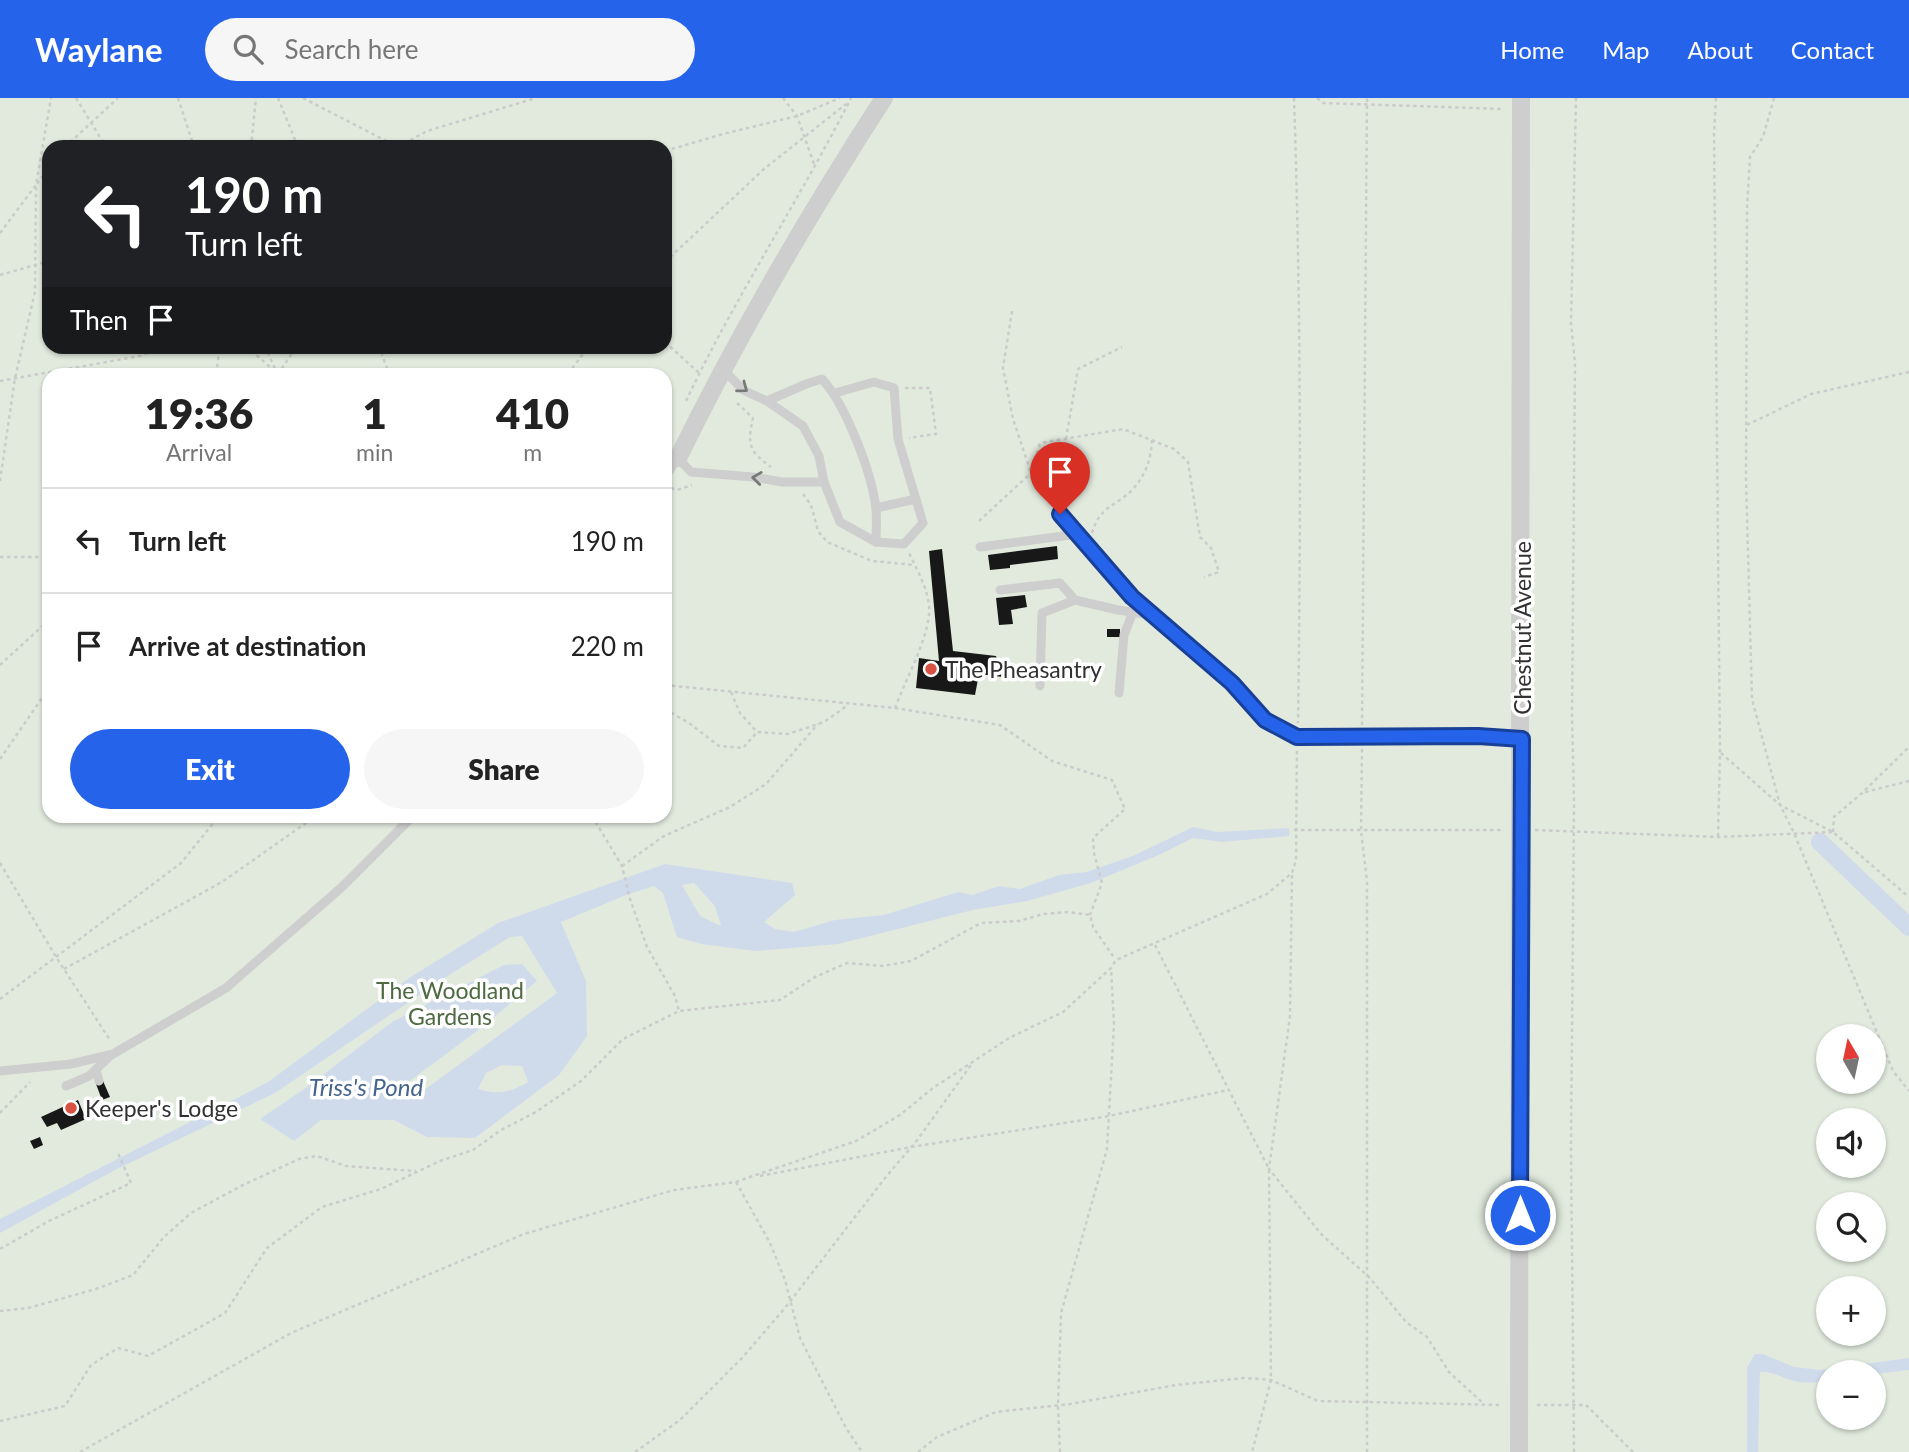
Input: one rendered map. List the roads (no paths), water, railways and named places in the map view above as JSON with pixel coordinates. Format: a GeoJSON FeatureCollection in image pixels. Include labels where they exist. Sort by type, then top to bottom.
{"type":"FeatureCollection","features":[{"type":"Feature","properties":{"kind":"street"},"geometry":{"type":"LineString","coordinates":[[678,458],[723,369],[846,156],[884,98]]}},
{"type":"Feature","properties":{"kind":"street","name":"Chestnut Avenue"},"geometry":{"type":"LineString","coordinates":[[1519,1452],[1521,104]]}},
{"type":"Feature","properties":{"kind":"lane"},"geometry":{"type":"LineString","coordinates":[[723,369],[744,390],[767,401],[803,426],[819,456],[824,482],[840,522],[876,542],[904,544],[923,523],[898,439],[894,388],[874,382],[835,393]]}},
{"type":"Feature","properties":{"kind":"lane"},"geometry":{"type":"LineString","coordinates":[[767,401],[822,379],[835,393],[862,457],[876,508],[876,542]]}},
{"type":"Feature","properties":{"kind":"lane"},"geometry":{"type":"LineString","coordinates":[[672,467],[678,458],[691,472],[782,482],[824,482]]}},
{"type":"Feature","properties":{"kind":"lane"},"geometry":{"type":"LineString","coordinates":[[876,508],[916,499]]}},
{"type":"Feature","properties":{"kind":"lane"},"geometry":{"type":"LineString","coordinates":[[1060,514],[1132,597],[1232,683],[1265,720],[1297,737],[1478,736],[1522,739]]}},
{"type":"Feature","properties":{"kind":"lane"},"geometry":{"type":"LineString","coordinates":[[980,547],[1078,534]]}},
{"type":"Feature","properties":{"kind":"lane"},"geometry":{"type":"LineString","coordinates":[[1000,590],[1060,583],[1076,600]]}},
{"type":"Feature","properties":{"kind":"lane"},"geometry":{"type":"LineString","coordinates":[[1040,686],[1042,613],[1076,600],[1154,615]]}},
{"type":"Feature","properties":{"kind":"lane"},"geometry":{"type":"LineString","coordinates":[[1119,693],[1124,635],[1133,612]]}},
{"type":"Feature","properties":{"kind":"lane"},"geometry":{"type":"LineString","coordinates":[[66,1086],[86,1081],[115,1053],[226,988],[342,887],[406,823]]}},
{"type":"Feature","properties":{"kind":"lane"},"geometry":{"type":"LineString","coordinates":[[0,1071],[71,1064],[115,1053]]}},
{"type":"Feature","properties":{"kind":"lane"},"geometry":{"type":"LineString","coordinates":[[96,1070],[99,1081]]}},
{"type":"Feature","properties":{"kind":"water","name":"Triss's Pond"},"geometry":{"type":"Polygon","coordinates":[[[1193,827],[1217,832],[1289,828],[1289,836],[1222,842],[1193,838],[1091,883],[1027,901],[973,910],[838,944],[756,951],[701,944],[677,937],[663,893],[654,886],[561,922],[586,981],[587,1036],[559,1075],[475,1138],[427,1137],[394,1120],[321,1120],[294,1141],[260,1119],[392,1022],[504,965],[522,964],[537,981],[481,1028],[399,1089],[412,1099],[557,993],[522,936],[510,937],[446,977],[275,1093],[115,1170],[0,1233],[0,1219],[268,1082],[409,978],[498,923],[665,864],[792,883],[795,895],[764,922],[775,929],[794,932],[835,920],[884,915],[958,892],[972,895],[999,886],[1020,889],[1059,875],[1087,872],[1135,855],[1193,827]],[[694,883],[682,885],[700,916],[721,926],[715,906],[694,883]],[[502,1065],[486,1073],[478,1089],[504,1091],[528,1082],[522,1066],[502,1065]]]}},
{"type":"Feature","properties":{"kind":"water"},"geometry":{"type":"Polygon","coordinates":[[[1755,1354],[1763,1354],[1794,1367],[1816,1370],[1816,1382],[1807,1383],[1760,1372],[1758,1452],[1747,1452],[1747,1367],[1755,1354]]]}},
{"type":"Feature","properties":{"kind":"water"},"geometry":{"type":"Polygon","coordinates":[[[1909,1358],[1909,1370],[1886,1373],[1886,1361],[1909,1358]]]}},
{"type":"Feature","properties":{"kind":"waterway"},"geometry":{"type":"LineString","coordinates":[[1820,842],[1909,927]]}},
{"type":"Feature","properties":{"kind":"place","name":"The Pheasantry"},"geometry":{"type":"Point","coordinates":[931,669]}},
{"type":"Feature","properties":{"kind":"place","name":"Keeper's Lodge"},"geometry":{"type":"Point","coordinates":[71,1108]}},
{"type":"Feature","properties":{"kind":"park label","name":"The Woodland Gardens"},"geometry":{"type":"Point","coordinates":[450,1003]}}]}
